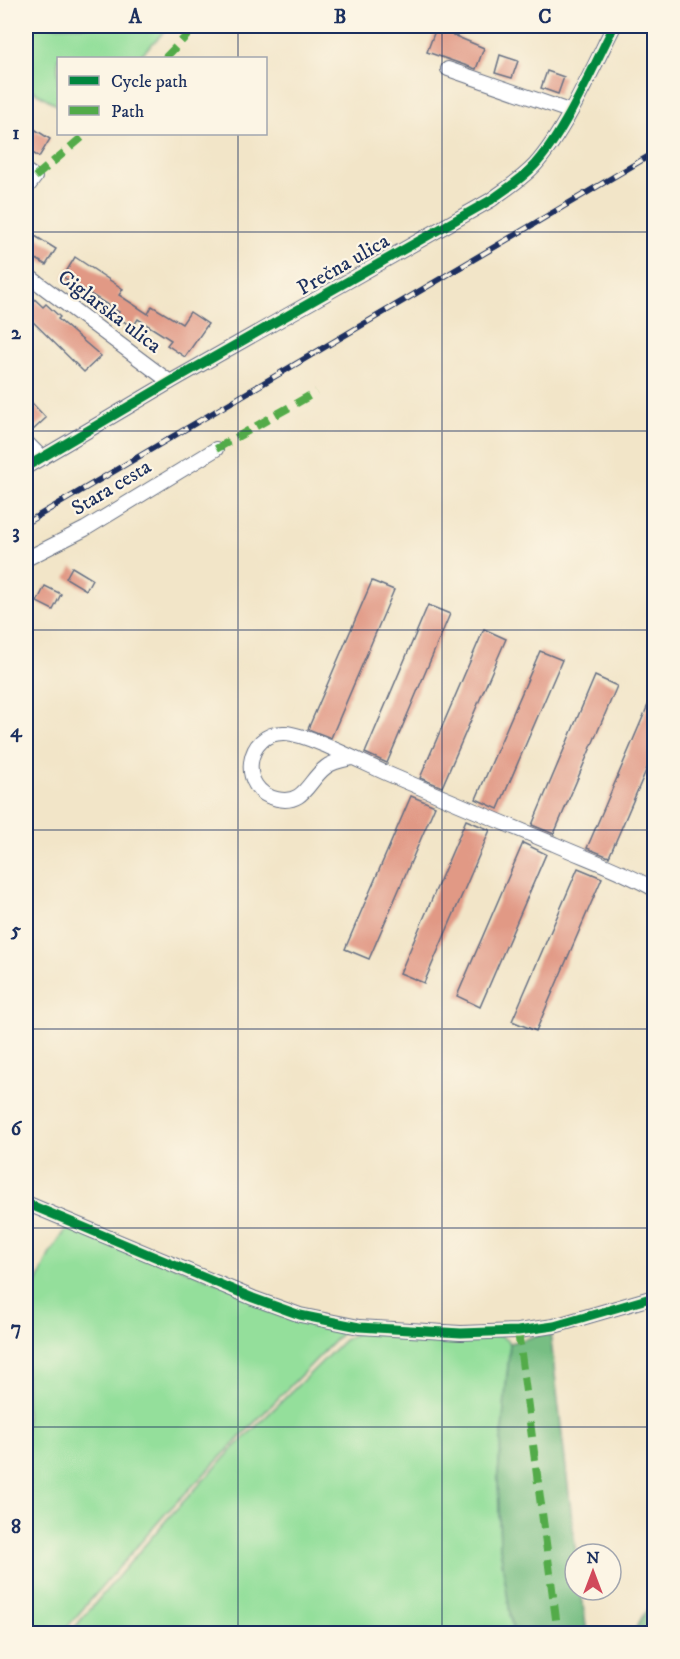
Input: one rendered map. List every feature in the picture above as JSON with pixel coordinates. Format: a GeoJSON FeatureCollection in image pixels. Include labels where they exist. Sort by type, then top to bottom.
{"type":"FeatureCollection","features":[{"type":"Feature","properties":{"kind":"street","name":"Prečna ulica"},"geometry":{"type":"LineString","coordinates":[[26,467],[170,382],[491,200],[534,166],[550,146],[614,26]]}},
{"type":"Feature","properties":{"kind":"street"},"geometry":{"type":"LineString","coordinates":[[448,69],[569,111]]}},
{"type":"Feature","properties":{"kind":"street"},"geometry":{"type":"LineString","coordinates":[[26,171],[35,177],[26,189]]}},
{"type":"Feature","properties":{"kind":"street","name":"Ciglarska ulica"},"geometry":{"type":"LineString","coordinates":[[26,274],[170,382]]}},
{"type":"Feature","properties":{"kind":"street"},"geometry":{"type":"LineString","coordinates":[[26,442],[42,458]]}},
{"type":"Feature","properties":{"kind":"street","name":"Stara cesta"},"geometry":{"type":"LineString","coordinates":[[26,559],[85,529],[216,449]]}},
{"type":"Feature","properties":{"kind":"street"},"geometry":{"type":"LineString","coordinates":[[352,758],[327,766],[303,795],[294,799],[278,800],[262,794],[250,775],[251,758],[267,737],[282,732],[294,734],[352,758],[654,889]]}},
{"type":"Feature","properties":{"kind":"street"},"geometry":{"type":"LineString","coordinates":[[26,1207],[300,1316],[359,1328],[461,1333],[516,1331],[554,1326],[654,1297]]}},
{"type":"Feature","properties":{"kind":"green space"},"geometry":{"type":"Polygon","coordinates":[[[26,26],[170,26],[139,57],[57,57],[57,105],[26,86],[26,26]]]}},
{"type":"Feature","properties":{"kind":"green space"},"geometry":{"type":"Polygon","coordinates":[[[68,1227],[346,1329],[166,1513],[62,1633],[26,1633],[26,1308],[49,1255],[68,1227]]]}},
{"type":"Feature","properties":{"kind":"green space"},"geometry":{"type":"Polygon","coordinates":[[[358,1332],[501,1336],[510,1343],[498,1475],[500,1547],[513,1633],[69,1634],[168,1518],[229,1453],[344,1340],[358,1332]]]}},
{"type":"Feature","properties":{"kind":"green space"},"geometry":{"type":"Polygon","coordinates":[[[550,1332],[575,1542],[563,1542],[563,1602],[583,1602],[587,1633],[513,1633],[500,1547],[498,1475],[510,1343],[550,1332]]]}},
{"type":"Feature","properties":{"kind":"green space"},"geometry":{"type":"Polygon","coordinates":[[[654,1606],[654,1633],[633,1633],[645,1612],[654,1606]]]}},
{"type":"Feature","properties":{"kind":"building"},"geometry":{"type":"Polygon","coordinates":[[[436,28],[484,48],[476,69],[427,52],[436,28]]]}},
{"type":"Feature","properties":{"kind":"building"},"geometry":{"type":"Polygon","coordinates":[[[500,55],[518,61],[512,78],[495,73],[500,55]]]}},
{"type":"Feature","properties":{"kind":"building"},"geometry":{"type":"Polygon","coordinates":[[[547,71],[564,77],[558,94],[541,88],[547,71]]]}},
{"type":"Feature","properties":{"kind":"building"},"geometry":{"type":"Polygon","coordinates":[[[31,127],[50,139],[39,157],[26,149],[26,136],[31,127]]]}},
{"type":"Feature","properties":{"kind":"building"},"geometry":{"type":"Polygon","coordinates":[[[35,236],[56,249],[46,265],[26,253],[35,236]]]}},
{"type":"Feature","properties":{"kind":"building"},"geometry":{"type":"Polygon","coordinates":[[[75,257],[123,289],[119,295],[148,314],[152,306],[182,324],[190,312],[208,324],[185,357],[167,345],[171,340],[138,319],[133,327],[116,317],[119,312],[63,277],[75,257]]]}},
{"type":"Feature","properties":{"kind":"building"},"geometry":{"type":"Polygon","coordinates":[[[26,291],[43,307],[46,304],[60,317],[58,319],[101,356],[84,372],[26,315],[26,291]]]}},
{"type":"Feature","properties":{"kind":"building"},"geometry":{"type":"Polygon","coordinates":[[[31,402],[46,418],[31,432],[26,426],[26,407],[31,402]]]}},
{"type":"Feature","properties":{"kind":"building"},"geometry":{"type":"Polygon","coordinates":[[[72,567],[92,579],[86,590],[66,578],[72,567]]]}},
{"type":"Feature","properties":{"kind":"building"},"geometry":{"type":"Polygon","coordinates":[[[372,581],[394,590],[331,738],[308,729],[372,581]]]}},
{"type":"Feature","properties":{"kind":"building"},"geometry":{"type":"Polygon","coordinates":[[[45,586],[61,594],[53,610],[37,602],[45,586]]]}},
{"type":"Feature","properties":{"kind":"building"},"geometry":{"type":"Polygon","coordinates":[[[428,605],[450,614],[387,763],[365,753],[428,605]]]}},
{"type":"Feature","properties":{"kind":"building"},"geometry":{"type":"Polygon","coordinates":[[[484,629],[506,639],[442,787],[420,778],[484,629]]]}},
{"type":"Feature","properties":{"kind":"building"},"geometry":{"type":"Polygon","coordinates":[[[540,651],[562,660],[498,809],[476,799],[540,651]]]}},
{"type":"Feature","properties":{"kind":"building"},"geometry":{"type":"Polygon","coordinates":[[[595,676],[617,686],[554,834],[532,825],[595,676]]]}},
{"type":"Feature","properties":{"kind":"building"},"geometry":{"type":"Polygon","coordinates":[[[654,691],[654,752],[609,857],[587,848],[654,691]]]}},
{"type":"Feature","properties":{"kind":"building"},"geometry":{"type":"Polygon","coordinates":[[[411,796],[435,806],[369,959],[345,949],[411,796]]]}},
{"type":"Feature","properties":{"kind":"building"},"geometry":{"type":"Polygon","coordinates":[[[466,820],[490,830],[424,983],[400,973],[466,820]]]}},
{"type":"Feature","properties":{"kind":"building"},"geometry":{"type":"Polygon","coordinates":[[[523,843],[546,854],[480,1007],[457,996],[523,843]]]}},
{"type":"Feature","properties":{"kind":"building"},"geometry":{"type":"Polygon","coordinates":[[[578,868],[602,878],[536,1031],[512,1021],[578,868]]]}},
{"type":"Feature","properties":{"kind":"railway"},"geometry":{"type":"LineString","coordinates":[[26,523],[654,153]]}},
{"type":"Feature","properties":{"kind":"marked path"},"geometry":{"type":"LineString","coordinates":[[166,57],[196,26]]}},
{"type":"Feature","properties":{"kind":"marked path"},"geometry":{"type":"LineString","coordinates":[[35,177],[85,135]]}},
{"type":"Feature","properties":{"kind":"marked path"},"geometry":{"type":"LineString","coordinates":[[216,449],[316,392]]}},
{"type":"Feature","properties":{"kind":"marked path"},"geometry":{"type":"LineString","coordinates":[[518,1331],[558,1634]]}},
{"type":"Feature","properties":{"kind":"cycle path"},"geometry":{"type":"LineString","coordinates":[[26,467],[170,382],[491,200],[514,184],[535,165],[557,135],[614,26]]}},
{"type":"Feature","properties":{"kind":"cycle path"},"geometry":{"type":"LineString","coordinates":[[26,1203],[253,1298],[300,1315],[359,1327],[461,1333],[518,1331],[554,1326],[654,1297]]}}]}
